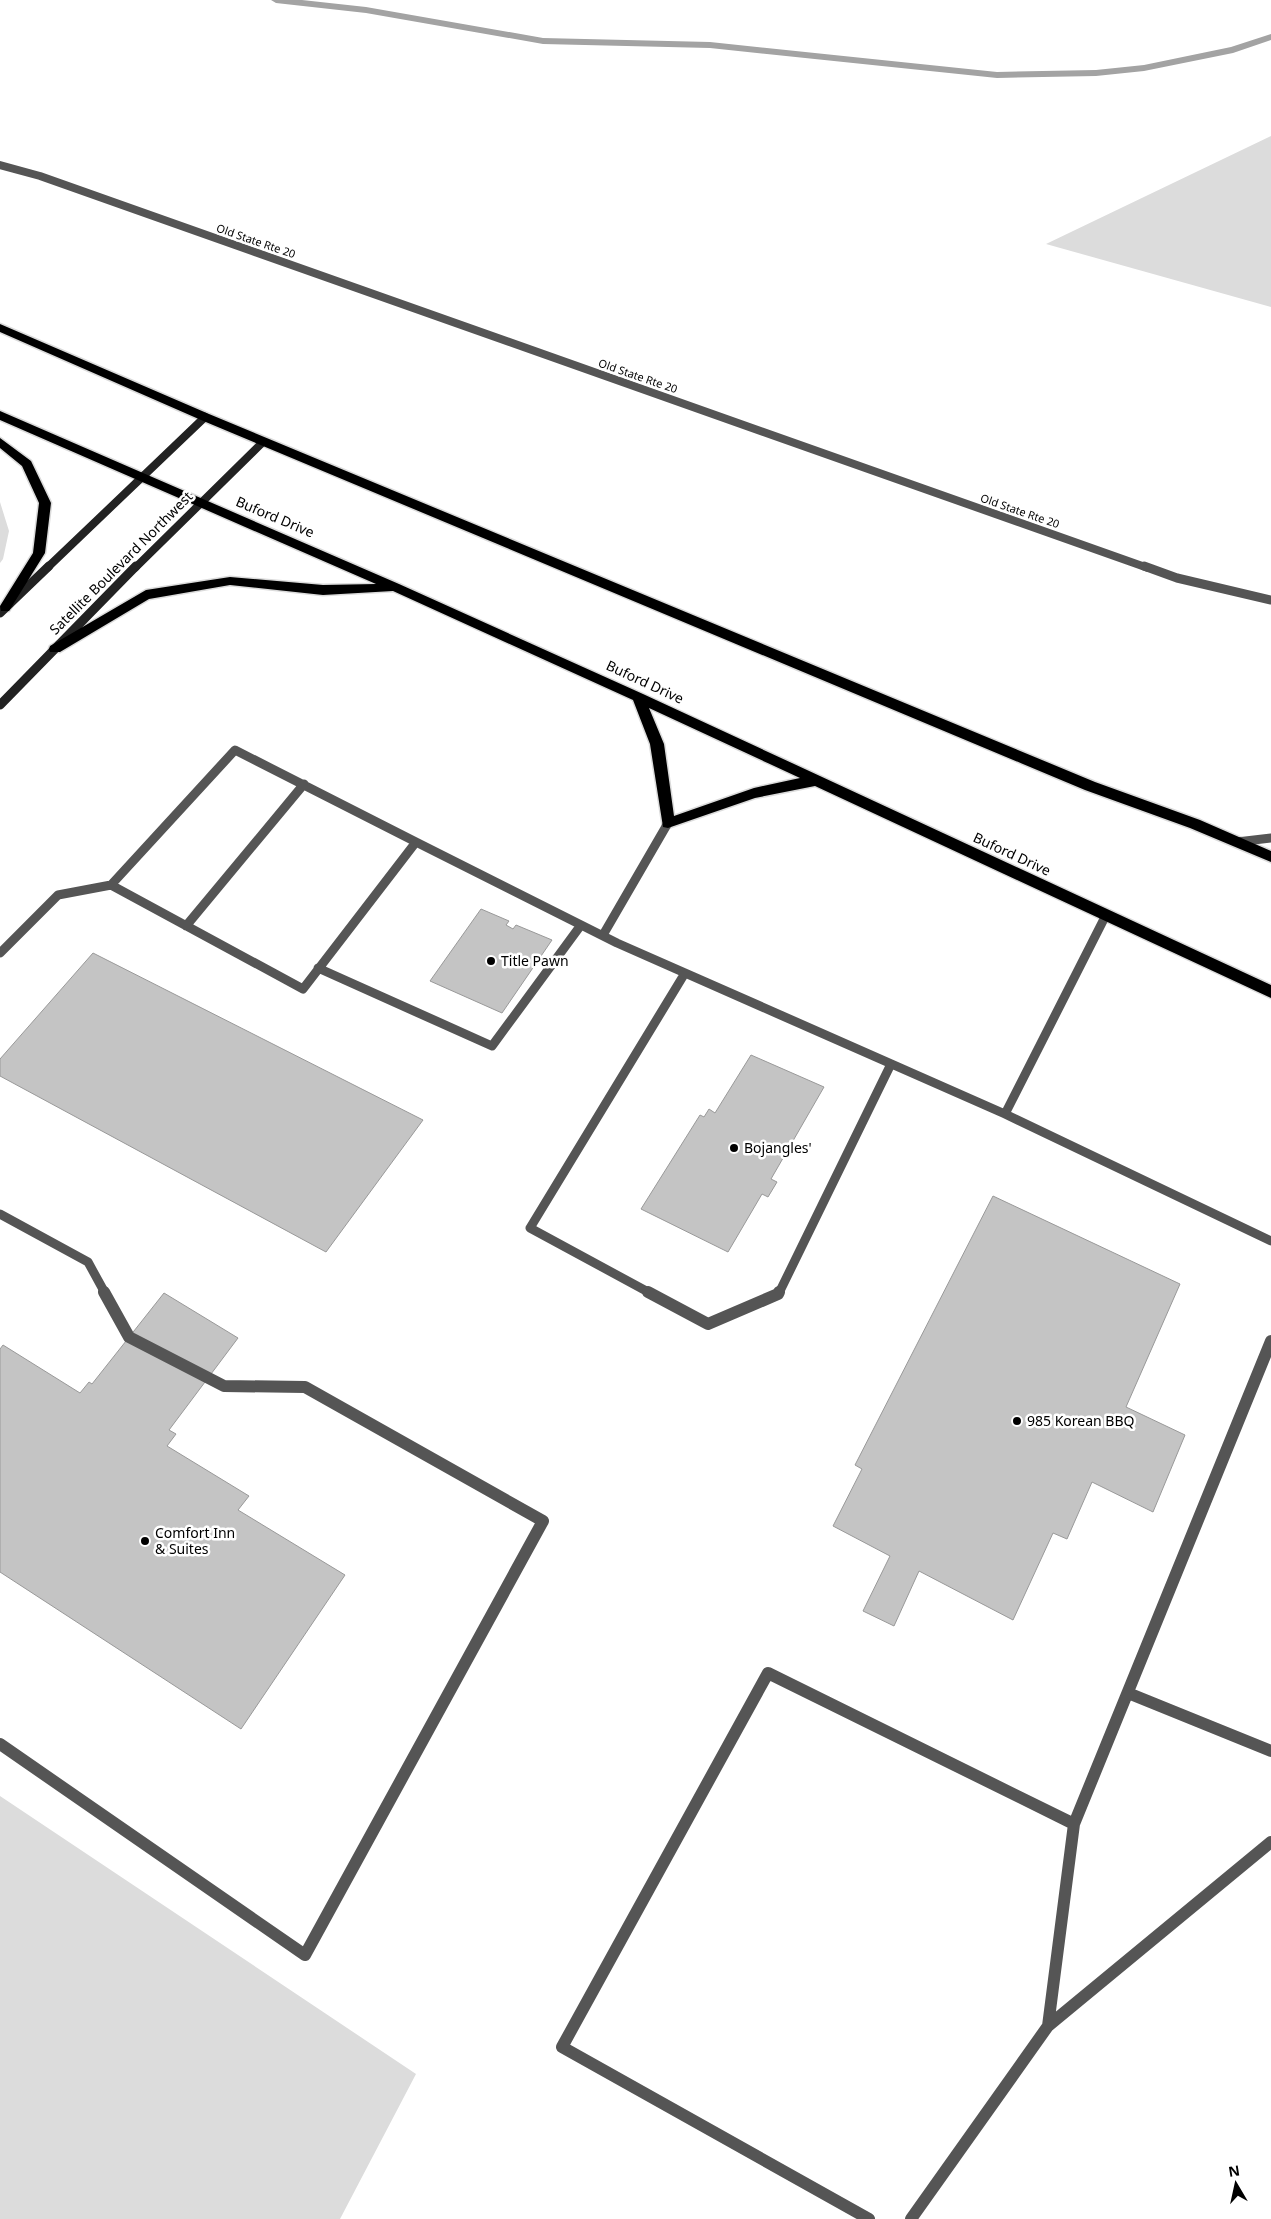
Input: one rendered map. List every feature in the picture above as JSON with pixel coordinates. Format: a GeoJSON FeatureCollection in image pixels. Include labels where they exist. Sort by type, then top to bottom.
{"type":"FeatureCollection","features":[{"type":"Feature","properties":{"kind":"highway"},"geometry":{"type":"LineString","coordinates":[[0,328],[264,442],[1090,786],[1195,824],[1271,857]]}},
{"type":"Feature","properties":{"kind":"highway","name":"Buford Drive"},"geometry":{"type":"LineString","coordinates":[[0,415],[395,587],[638,697],[1271,992]]}},
{"type":"Feature","properties":{"kind":"highway"},"geometry":{"type":"LineString","coordinates":[[0,442],[27,464],[45,503],[39,553],[2,611]]}},
{"type":"Feature","properties":{"kind":"highway"},"geometry":{"type":"LineString","coordinates":[[55,649],[146,595],[230,581],[323,590],[395,587]]}},
{"type":"Feature","properties":{"kind":"highway"},"geometry":{"type":"LineString","coordinates":[[638,697],[657,744],[668,823],[754,793],[816,780]]}},
{"type":"Feature","properties":{"kind":"main road"},"geometry":{"type":"LineString","coordinates":[[2,611],[141,476],[205,417]]}},
{"type":"Feature","properties":{"kind":"main road","name":"Satellite Boulevard Northwest"},"geometry":{"type":"LineString","coordinates":[[0,705],[200,502],[264,442]]}},
{"type":"Feature","properties":{"kind":"street","name":"Old State Rte 20"},"geometry":{"type":"LineString","coordinates":[[0,165],[40,176],[1178,578],[1271,600]]}},
{"type":"Feature","properties":{"kind":"street"},"geometry":{"type":"LineString","coordinates":[[0,953],[58,895],[111,885],[235,750],[581,925],[1005,1114],[1271,1240]]}},
{"type":"Feature","properties":{"kind":"street"},"geometry":{"type":"LineString","coordinates":[[186,926],[304,784]]}},
{"type":"Feature","properties":{"kind":"street"},"geometry":{"type":"LineString","coordinates":[[604,935],[668,823]]}},
{"type":"Feature","properties":{"kind":"street"},"geometry":{"type":"LineString","coordinates":[[1237,842],[1271,838]]}},
{"type":"Feature","properties":{"kind":"street"},"geometry":{"type":"LineString","coordinates":[[111,885],[303,989],[417,841]]}},
{"type":"Feature","properties":{"kind":"street"},"geometry":{"type":"LineString","coordinates":[[1005,1114],[1106,915]]}},
{"type":"Feature","properties":{"kind":"street"},"geometry":{"type":"LineString","coordinates":[[318,968],[492,1046],[581,925]]}},
{"type":"Feature","properties":{"kind":"street"},"geometry":{"type":"LineString","coordinates":[[685,972],[530,1228],[708,1324],[778,1294],[891,1064]]}},
{"type":"Feature","properties":{"kind":"street"},"geometry":{"type":"LineString","coordinates":[[0,1214],[88,1262],[129,1337],[224,1386],[306,1387],[544,1521],[305,1954],[0,1744]]}},
{"type":"Feature","properties":{"kind":"street"},"geometry":{"type":"LineString","coordinates":[[1048,2026],[1074,1824],[1271,1341]]}},
{"type":"Feature","properties":{"kind":"street"},"geometry":{"type":"LineString","coordinates":[[869,2219],[562,2047],[768,1673],[1074,1824]]}},
{"type":"Feature","properties":{"kind":"street"},"geometry":{"type":"LineString","coordinates":[[1128,1693],[1271,1751]]}},
{"type":"Feature","properties":{"kind":"street"},"geometry":{"type":"LineString","coordinates":[[911,2219],[1048,2026],[1271,1842]]}},
{"type":"Feature","properties":{"kind":"shaded area"},"geometry":{"type":"Polygon","coordinates":[[[1271,136],[1271,307],[1046,244],[1271,136]]]}},
{"type":"Feature","properties":{"kind":"shaded area"},"geometry":{"type":"Polygon","coordinates":[[[0,502],[9,531],[3,559],[0,563],[0,502]]]}},
{"type":"Feature","properties":{"kind":"shaded area"},"geometry":{"type":"Polygon","coordinates":[[[0,1796],[416,2074],[340,2219],[0,2219],[0,1796]]]}},
{"type":"Feature","properties":{"kind":"building","name":"Title Pawn"},"geometry":{"type":"Polygon","coordinates":[[[481,909],[509,921],[506,925],[513,929],[516,925],[552,940],[502,1013],[430,981],[481,909]]]}},
{"type":"Feature","properties":{"kind":"building"},"geometry":{"type":"Polygon","coordinates":[[[93,953],[423,1120],[326,1252],[0,1076],[0,1059],[93,953]]]}},
{"type":"Feature","properties":{"kind":"building","name":"Bojangles'"},"geometry":{"type":"Polygon","coordinates":[[[751,1055],[824,1087],[771,1179],[777,1182],[768,1197],[762,1194],[728,1252],[641,1209],[700,1115],[704,1117],[709,1109],[715,1113],[751,1055]]]}},
{"type":"Feature","properties":{"kind":"building","name":"985 Korean BBQ"},"geometry":{"type":"Polygon","coordinates":[[[993,1196],[1180,1284],[1126,1407],[1185,1435],[1153,1512],[1092,1482],[1067,1539],[1053,1533],[1013,1620],[919,1571],[894,1626],[863,1611],[890,1556],[833,1526],[862,1469],[855,1465],[993,1196]]]}},
{"type":"Feature","properties":{"kind":"building","name":"Comfort Inn & Suites"},"geometry":{"type":"Polygon","coordinates":[[[164,1293],[238,1338],[169,1430],[176,1434],[167,1446],[249,1496],[238,1510],[345,1575],[241,1729],[0,1572],[0,1349],[3,1345],[80,1393],[89,1382],[92,1384],[164,1293]]]}},
{"type":"Feature","properties":{"kind":"waterway"},"geometry":{"type":"LineString","coordinates":[[276,0],[366,10],[543,41],[710,45],[997,75],[1096,73],[1144,68],[1233,50],[1271,37]]}},
{"type":"Feature","properties":{"kind":"place","name":"Title Pawn"},"geometry":{"type":"Point","coordinates":[491,961]}},
{"type":"Feature","properties":{"kind":"place","name":"Bojangles'"},"geometry":{"type":"Point","coordinates":[734,1148]}},
{"type":"Feature","properties":{"kind":"place","name":"985 Korean BBQ"},"geometry":{"type":"Point","coordinates":[1017,1421]}},
{"type":"Feature","properties":{"kind":"place","name":"Comfort Inn & Suites"},"geometry":{"type":"Point","coordinates":[145,1541]}}]}
